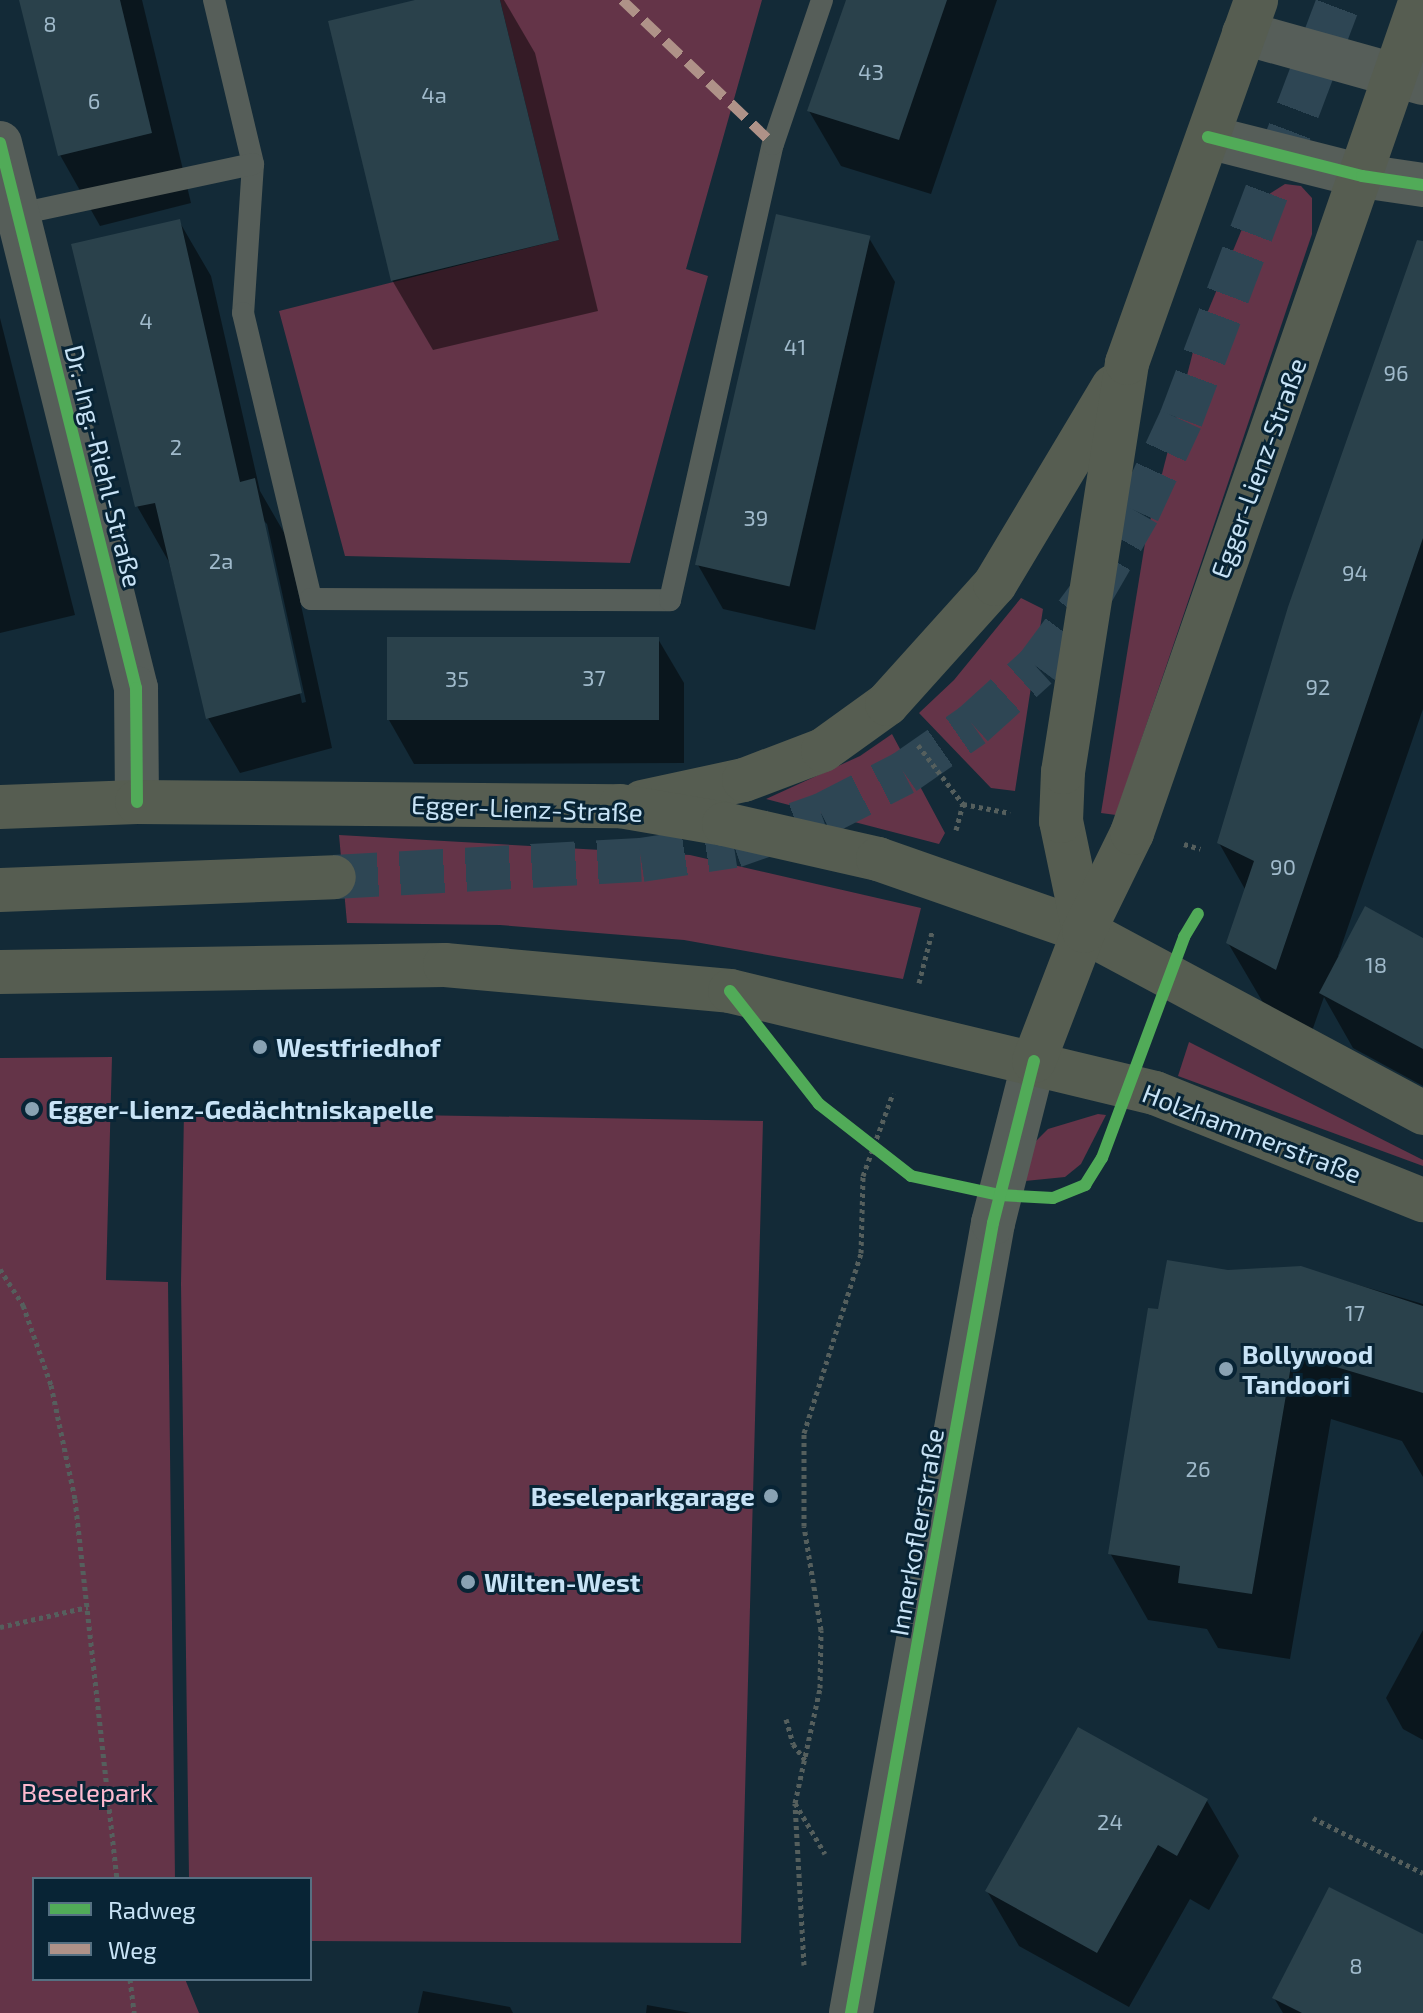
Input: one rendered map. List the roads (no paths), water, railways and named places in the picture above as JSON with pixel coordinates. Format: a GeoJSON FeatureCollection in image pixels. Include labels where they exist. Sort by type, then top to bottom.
{"type":"FeatureCollection","features":[{"type":"Feature","properties":{"kind":"main road","name":"Egger-Lienz-Straße"},"geometry":{"type":"LineString","coordinates":[[0,807],[137,802],[620,806],[878,859],[1084,931],[1132,833],[1362,176],[1409,81],[1421,0]]}},
{"type":"Feature","properties":{"kind":"main road"},"geometry":{"type":"LineString","coordinates":[[0,972],[445,965],[730,991],[1034,1061],[1084,931],[1061,821],[1063,772],[1127,363],[1250,17]]}},
{"type":"Feature","properties":{"kind":"main road"},"geometry":{"type":"LineString","coordinates":[[620,806],[744,780],[823,750],[887,704],[995,584],[1127,363]]}},
{"type":"Feature","properties":{"kind":"main road"},"geometry":{"type":"LineString","coordinates":[[0,890],[334,877]]}},
{"type":"Feature","properties":{"kind":"main road"},"geometry":{"type":"LineString","coordinates":[[1084,931],[1423,1113]]}},
{"type":"Feature","properties":{"kind":"main road","name":"Holzhammerstraße"},"geometry":{"type":"LineString","coordinates":[[1034,1061],[1155,1093],[1423,1200]]}},
{"type":"Feature","properties":{"kind":"street"},"geometry":{"type":"LineString","coordinates":[[1250,17],[1409,81]]}},
{"type":"Feature","properties":{"kind":"street"},"geometry":{"type":"LineString","coordinates":[[1208,137],[1362,176],[1423,185]]}},
{"type":"Feature","properties":{"kind":"street","name":"Dr.-Ing.-Riehl-Straße"},"geometry":{"type":"LineString","coordinates":[[0,143],[136,688],[137,802]]}},
{"type":"Feature","properties":{"kind":"street","name":"Innerkoflerstraße"},"geometry":{"type":"LineString","coordinates":[[851,2013],[993,1223],[1034,1061]]}},
{"type":"Feature","properties":{"kind":"lane"},"geometry":{"type":"LineString","coordinates":[[214,0],[253,164],[243,313],[311,599],[670,600],[773,144],[822,0]]}},
{"type":"Feature","properties":{"kind":"lane"},"geometry":{"type":"LineString","coordinates":[[19,214],[253,164]]}},
{"type":"Feature","properties":{"kind":"tunnel"},"geometry":{"type":"LineString","coordinates":[[334,877],[641,860],[734,846],[822,815],[904,773],[973,725],[1037,667],[1089,597],[1138,512],[1181,419],[1339,0]]}},
{"type":"Feature","properties":{"kind":"place","name":"Westfriedhof"},"geometry":{"type":"Point","coordinates":[260,1047]}},
{"type":"Feature","properties":{"kind":"place","name":"Egger-Lienz-Gedächtniskapelle"},"geometry":{"type":"Point","coordinates":[32,1109]}},
{"type":"Feature","properties":{"kind":"place","name":"Bollywood Tandoori"},"geometry":{"type":"Point","coordinates":[1226,1369]}},
{"type":"Feature","properties":{"kind":"place","name":"Beseleparkgarage"},"geometry":{"type":"Point","coordinates":[771,1496]}},
{"type":"Feature","properties":{"kind":"place","name":"Wilten-West"},"geometry":{"type":"Point","coordinates":[468,1582]}},
{"type":"Feature","properties":{"kind":"park label","name":"Beselepark"},"geometry":{"type":"Point","coordinates":[87,1792]}}]}
